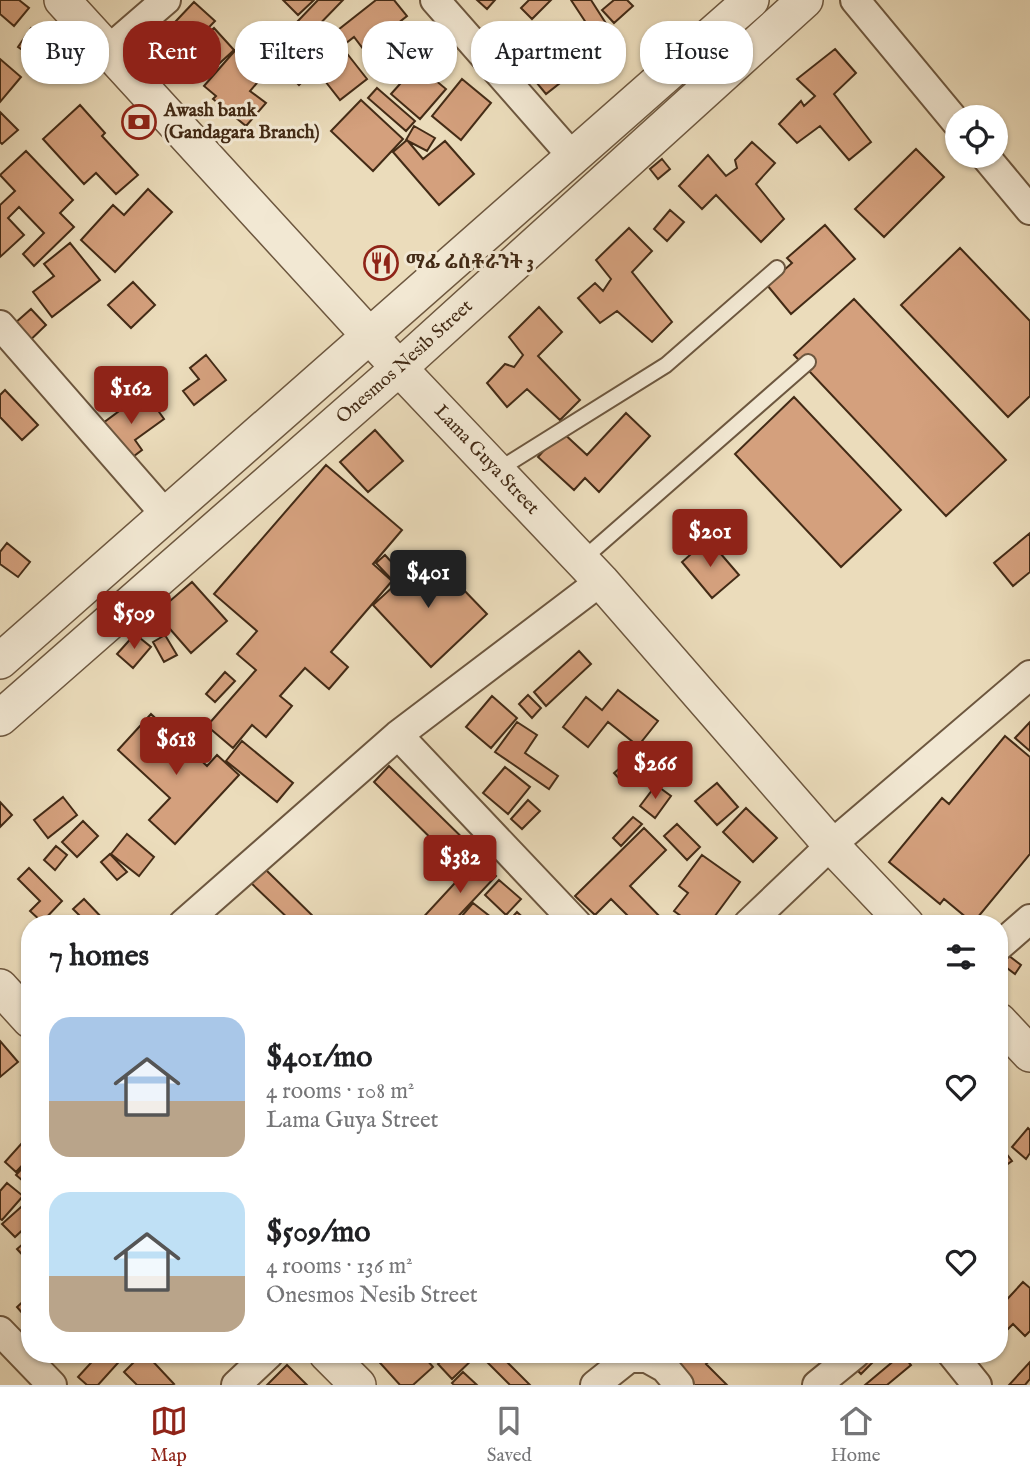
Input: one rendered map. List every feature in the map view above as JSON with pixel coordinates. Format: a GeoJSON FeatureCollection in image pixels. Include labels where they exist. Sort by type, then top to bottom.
{"type":"FeatureCollection","features":[{"type":"Feature","properties":{"kind":"street","name":"Lama Guya Street"},"geometry":{"type":"LineString","coordinates":[[62,0],[81,21]]}},
{"type":"Feature","properties":{"kind":"street"},"geometry":{"type":"LineString","coordinates":[[109,49],[166,0]]}},
{"type":"Feature","properties":{"kind":"street"},"geometry":{"type":"LineString","coordinates":[[435,0],[573,157]]}},
{"type":"Feature","properties":{"kind":"street"},"geometry":{"type":"LineString","coordinates":[[0,661],[751,0]]}},
{"type":"Feature","properties":{"kind":"street","name":"Onesmos Nesib Street"},"geometry":{"type":"LineString","coordinates":[[0,718],[399,368],[805,0]]}},
{"type":"Feature","properties":{"kind":"street"},"geometry":{"type":"LineString","coordinates":[[855,0],[945,109]]}},
{"type":"Feature","properties":{"kind":"street","name":"Lama Guya Street"},"geometry":{"type":"LineString","coordinates":[[109,51],[399,368],[591,570],[831,845],[897,915]]}},
{"type":"Feature","properties":{"kind":"street"},"geometry":{"type":"LineString","coordinates":[[995,168],[1030,210]]}},
{"type":"Feature","properties":{"kind":"street"},"geometry":{"type":"LineString","coordinates":[[0,325],[166,515]]}},
{"type":"Feature","properties":{"kind":"street"},"geometry":{"type":"LineString","coordinates":[[193,915],[591,570]]}},
{"type":"Feature","properties":{"kind":"street"},"geometry":{"type":"LineString","coordinates":[[757,915],[831,845],[1030,675]]}},
{"type":"Feature","properties":{"kind":"street"},"geometry":{"type":"LineString","coordinates":[[398,735],[568,915]]}},
{"type":"Feature","properties":{"kind":"street"},"geometry":{"type":"LineString","coordinates":[[1008,938],[1030,919]]}},
{"type":"Feature","properties":{"kind":"street"},"geometry":{"type":"LineString","coordinates":[[0,987],[21,1010]]}},
{"type":"Feature","properties":{"kind":"street"},"geometry":{"type":"LineString","coordinates":[[1008,1031],[1030,1054]]}},
{"type":"Feature","properties":{"kind":"street"},"geometry":{"type":"LineString","coordinates":[[0,1331],[21,1353]]}},
{"type":"Feature","properties":{"kind":"street"},"geometry":{"type":"LineString","coordinates":[[31,1363],[52,1385]]}},
{"type":"Feature","properties":{"kind":"street"},"geometry":{"type":"LineString","coordinates":[[236,1385],[259,1363]]}},
{"type":"Feature","properties":{"kind":"street"},"geometry":{"type":"LineString","coordinates":[[336,1363],[358,1385]]}},
{"type":"Feature","properties":{"kind":"street"},"geometry":{"type":"LineString","coordinates":[[595,1385],[623,1363]]}},
{"type":"Feature","properties":{"kind":"street"},"geometry":{"type":"LineString","coordinates":[[656,1363],[665,1368],[679,1385]]}},
{"type":"Feature","properties":{"kind":"street"},"geometry":{"type":"LineString","coordinates":[[817,1385],[844,1363]]}},
{"type":"Feature","properties":{"kind":"street"},"geometry":{"type":"LineString","coordinates":[[959,1363],[977,1385]]}},
{"type":"Feature","properties":{"kind":"lane"},"geometry":{"type":"LineString","coordinates":[[496,471],[666,365],[776,268]]}},
{"type":"Feature","properties":{"kind":"lane"},"geometry":{"type":"LineString","coordinates":[[591,570],[808,362]]}},
{"type":"Feature","properties":{"kind":"building"},"geometry":{"type":"Polygon","coordinates":[[[0,0],[19,0],[29,8],[14,26],[0,14],[0,0]]]}},
{"type":"Feature","properties":{"kind":"building"},"geometry":{"type":"Polygon","coordinates":[[[283,0],[314,0],[298,15],[283,0]]]}},
{"type":"Feature","properties":{"kind":"building"},"geometry":{"type":"Polygon","coordinates":[[[318,0],[343,0],[323,21],[298,21],[318,0]]]}},
{"type":"Feature","properties":{"kind":"building"},"geometry":{"type":"Polygon","coordinates":[[[376,0],[394,0],[407,16],[401,21],[362,21],[362,47],[354,37],[348,42],[348,22],[376,0]]]}},
{"type":"Feature","properties":{"kind":"building"},"geometry":{"type":"Polygon","coordinates":[[[477,0],[495,0],[487,9],[477,0]]]}},
{"type":"Feature","properties":{"kind":"building"},"geometry":{"type":"Polygon","coordinates":[[[529,0],[551,0],[532,19],[521,8],[529,0]]]}},
{"type":"Feature","properties":{"kind":"building"},"geometry":{"type":"Polygon","coordinates":[[[571,0],[591,0],[604,21],[585,21],[571,0]]]}},
{"type":"Feature","properties":{"kind":"building"},"geometry":{"type":"Polygon","coordinates":[[[614,0],[627,0],[633,6],[616,21],[612,21],[602,10],[614,0]]]}},
{"type":"Feature","properties":{"kind":"building"},"geometry":{"type":"Polygon","coordinates":[[[194,2],[215,21],[176,21],[194,2]]]}},
{"type":"Feature","properties":{"kind":"building"},"geometry":{"type":"Polygon","coordinates":[[[221,36],[234,50],[221,62],[221,36]]]}},
{"type":"Feature","properties":{"kind":"building"},"geometry":{"type":"Polygon","coordinates":[[[835,49],[856,73],[834,94],[871,142],[849,160],[820,126],[797,143],[779,124],[801,101],[804,106],[815,96],[797,79],[835,49]]]}},
{"type":"Feature","properties":{"kind":"building"},"geometry":{"type":"Polygon","coordinates":[[[235,51],[235,84],[256,84],[250,91],[266,103],[246,126],[213,99],[216,96],[204,86],[221,84],[221,67],[235,51]]]}},
{"type":"Feature","properties":{"kind":"building"},"geometry":{"type":"Polygon","coordinates":[[[348,55],[362,73],[362,83],[340,100],[327,84],[348,84],[348,55]]]}},
{"type":"Feature","properties":{"kind":"building"},"geometry":{"type":"Polygon","coordinates":[[[0,59],[21,77],[0,102],[0,59]]]}},
{"type":"Feature","properties":{"kind":"building"},"geometry":{"type":"Polygon","coordinates":[[[462,79],[491,103],[461,140],[432,116],[462,79]]]}},
{"type":"Feature","properties":{"kind":"building"},"geometry":{"type":"Polygon","coordinates":[[[400,84],[440,84],[446,89],[420,119],[391,94],[400,84]]]}},
{"type":"Feature","properties":{"kind":"building"},"geometry":{"type":"Polygon","coordinates":[[[538,84],[559,84],[546,94],[538,84]]]}},
{"type":"Feature","properties":{"kind":"building"},"geometry":{"type":"Polygon","coordinates":[[[377,88],[415,121],[406,131],[368,98],[377,88]]]}},
{"type":"Feature","properties":{"kind":"building"},"geometry":{"type":"Polygon","coordinates":[[[361,100],[403,139],[373,171],[331,131],[361,100]]]}},
{"type":"Feature","properties":{"kind":"building"},"geometry":{"type":"Polygon","coordinates":[[[80,105],[105,133],[102,136],[138,175],[116,194],[96,173],[84,184],[43,139],[80,105]]]}},
{"type":"Feature","properties":{"kind":"building"},"geometry":{"type":"Polygon","coordinates":[[[0,112],[18,130],[2,144],[0,142],[0,112]]]}},
{"type":"Feature","properties":{"kind":"building"},"geometry":{"type":"Polygon","coordinates":[[[414,126],[435,138],[427,151],[406,140],[414,126]]]}},
{"type":"Feature","properties":{"kind":"building"},"geometry":{"type":"Polygon","coordinates":[[[407,140],[423,159],[445,141],[474,174],[439,205],[393,152],[407,140]]]}},
{"type":"Feature","properties":{"kind":"building"},"geometry":{"type":"Polygon","coordinates":[[[752,142],[775,163],[756,184],[784,219],[761,242],[716,195],[702,209],[679,186],[708,155],[726,176],[737,168],[735,160],[752,142]]]}},
{"type":"Feature","properties":{"kind":"building"},"geometry":{"type":"Polygon","coordinates":[[[916,149],[944,177],[884,237],[855,209],[916,149]]]}},
{"type":"Feature","properties":{"kind":"building"},"geometry":{"type":"Polygon","coordinates":[[[26,151],[73,200],[60,213],[74,227],[34,266],[23,254],[44,233],[19,207],[8,218],[24,235],[0,257],[0,205],[15,191],[0,175],[26,151]]]}},
{"type":"Feature","properties":{"kind":"building"},"geometry":{"type":"Polygon","coordinates":[[[662,159],[670,169],[658,179],[650,169],[662,159]]]}},
{"type":"Feature","properties":{"kind":"building"},"geometry":{"type":"Polygon","coordinates":[[[148,189],[172,212],[115,272],[81,240],[113,205],[124,215],[148,189]]]}},
{"type":"Feature","properties":{"kind":"building"},"geometry":{"type":"Polygon","coordinates":[[[670,210],[684,222],[667,241],[654,229],[670,210]]]}},
{"type":"Feature","properties":{"kind":"building"},"geometry":{"type":"Polygon","coordinates":[[[825,225],[855,259],[791,314],[767,285],[792,263],[787,258],[825,225]]]}},
{"type":"Feature","properties":{"kind":"building"},"geometry":{"type":"Polygon","coordinates":[[[629,228],[652,251],[632,272],[672,322],[652,342],[617,311],[600,323],[578,298],[595,283],[603,291],[611,279],[596,260],[629,228]]]}},
{"type":"Feature","properties":{"kind":"building"},"geometry":{"type":"Polygon","coordinates":[[[70,243],[100,280],[52,317],[33,292],[54,276],[44,264],[70,243]]]}},
{"type":"Feature","properties":{"kind":"building"},"geometry":{"type":"Polygon","coordinates":[[[960,248],[1030,321],[1030,396],[1008,417],[901,305],[960,248]]]}},
{"type":"Feature","properties":{"kind":"building"},"geometry":{"type":"Polygon","coordinates":[[[133,282],[155,305],[131,328],[108,305],[133,282]]]}},
{"type":"Feature","properties":{"kind":"building"},"geometry":{"type":"Polygon","coordinates":[[[854,299],[1006,460],[946,516],[794,355],[854,299]]]}},
{"type":"Feature","properties":{"kind":"building"},"geometry":{"type":"Polygon","coordinates":[[[539,307],[562,332],[538,356],[580,400],[560,420],[527,389],[507,407],[487,383],[505,364],[514,367],[523,355],[509,337],[539,307]]]}},
{"type":"Feature","properties":{"kind":"building"},"geometry":{"type":"Polygon","coordinates":[[[31,309],[46,325],[22,348],[6,331],[31,309]]]}},
{"type":"Feature","properties":{"kind":"building"},"geometry":{"type":"Polygon","coordinates":[[[206,355],[226,380],[194,405],[183,391],[199,379],[190,368],[206,355]]]}},
{"type":"Feature","properties":{"kind":"building"},"geometry":{"type":"Polygon","coordinates":[[[5,390],[38,425],[22,440],[0,417],[0,395],[5,390]]]}},
{"type":"Feature","properties":{"kind":"building"},"geometry":{"type":"Polygon","coordinates":[[[145,392],[164,419],[135,440],[142,450],[126,462],[99,426],[145,392]]]}},
{"type":"Feature","properties":{"kind":"building"},"geometry":{"type":"Polygon","coordinates":[[[794,397],[901,510],[841,567],[735,454],[794,397]]]}},
{"type":"Feature","properties":{"kind":"building"},"geometry":{"type":"Polygon","coordinates":[[[626,413],[650,436],[599,492],[585,478],[574,490],[538,457],[561,431],[587,455],[626,413]]]}},
{"type":"Feature","properties":{"kind":"building"},"geometry":{"type":"Polygon","coordinates":[[[375,430],[403,461],[368,492],[340,462],[375,430]]]}},
{"type":"Feature","properties":{"kind":"building"},"geometry":{"type":"Polygon","coordinates":[[[326,465],[402,530],[373,564],[392,581],[331,652],[348,667],[329,689],[305,668],[280,696],[292,706],[266,737],[252,725],[233,748],[207,726],[256,670],[237,654],[257,631],[214,594],[326,465]]]}},
{"type":"Feature","properties":{"kind":"building"},"geometry":{"type":"Polygon","coordinates":[[[1030,533],[1030,572],[1013,586],[994,563],[1030,533]]]}},
{"type":"Feature","properties":{"kind":"building"},"geometry":{"type":"Polygon","coordinates":[[[708,539],[739,575],[712,598],[682,562],[708,539]]]}},
{"type":"Feature","properties":{"kind":"building"},"geometry":{"type":"Polygon","coordinates":[[[7,543],[30,562],[18,577],[0,564],[0,552],[7,543]]]}},
{"type":"Feature","properties":{"kind":"building"},"geometry":{"type":"Polygon","coordinates":[[[385,555],[410,582],[434,559],[487,614],[431,667],[373,605],[396,584],[376,563],[385,555]]]}},
{"type":"Feature","properties":{"kind":"building"},"geometry":{"type":"Polygon","coordinates":[[[192,582],[227,621],[191,653],[156,613],[192,582]]]}},
{"type":"Feature","properties":{"kind":"building"},"geometry":{"type":"Polygon","coordinates":[[[135,634],[151,647],[133,668],[117,654],[135,634]]]}},
{"type":"Feature","properties":{"kind":"building"},"geometry":{"type":"Polygon","coordinates":[[[165,635],[177,655],[164,662],[153,642],[165,635]]]}},
{"type":"Feature","properties":{"kind":"building"},"geometry":{"type":"Polygon","coordinates":[[[579,651],[591,664],[546,706],[534,692],[579,651]]]}},
{"type":"Feature","properties":{"kind":"building"},"geometry":{"type":"Polygon","coordinates":[[[225,672],[235,681],[215,702],[206,694],[225,672]]]}},
{"type":"Feature","properties":{"kind":"building"},"geometry":{"type":"Polygon","coordinates":[[[618,690],[658,721],[638,746],[608,722],[588,747],[563,727],[586,697],[602,710],[618,690]]]}},
{"type":"Feature","properties":{"kind":"building"},"geometry":{"type":"Polygon","coordinates":[[[528,695],[541,708],[532,718],[519,704],[528,695]]]}},
{"type":"Feature","properties":{"kind":"building"},"geometry":{"type":"Polygon","coordinates":[[[492,696],[517,718],[491,748],[466,727],[492,696]]]}},
{"type":"Feature","properties":{"kind":"building"},"geometry":{"type":"Polygon","coordinates":[[[151,714],[207,766],[217,755],[239,775],[175,844],[149,820],[170,798],[118,750],[151,714]]]}},
{"type":"Feature","properties":{"kind":"building"},"geometry":{"type":"Polygon","coordinates":[[[517,722],[537,735],[525,753],[558,776],[549,789],[495,752],[517,722]]]}},
{"type":"Feature","properties":{"kind":"building"},"geometry":{"type":"Polygon","coordinates":[[[1030,722],[1030,751],[1015,738],[1030,722]]]}},
{"type":"Feature","properties":{"kind":"building"},"geometry":{"type":"Polygon","coordinates":[[[1005,736],[1030,757],[1030,854],[980,915],[963,915],[944,899],[940,904],[889,862],[942,798],[949,804],[1005,736]]]}},
{"type":"Feature","properties":{"kind":"building"},"geometry":{"type":"Polygon","coordinates":[[[242,741],[293,783],[277,802],[226,761],[242,741]]]}},
{"type":"Feature","properties":{"kind":"building"},"geometry":{"type":"Polygon","coordinates":[[[636,754],[646,766],[625,785],[614,773],[636,754]]]}},
{"type":"Feature","properties":{"kind":"building"},"geometry":{"type":"Polygon","coordinates":[[[389,766],[479,854],[463,870],[374,782],[389,766]]]}},
{"type":"Feature","properties":{"kind":"building"},"geometry":{"type":"Polygon","coordinates":[[[505,767],[530,787],[508,814],[483,793],[505,767]]]}},
{"type":"Feature","properties":{"kind":"building"},"geometry":{"type":"Polygon","coordinates":[[[717,783],[738,807],[717,825],[695,801],[717,783]]]}},
{"type":"Feature","properties":{"kind":"building"},"geometry":{"type":"Polygon","coordinates":[[[656,785],[671,796],[655,818],[640,806],[656,785]]]}},
{"type":"Feature","properties":{"kind":"building"},"geometry":{"type":"Polygon","coordinates":[[[63,797],[77,815],[48,838],[34,820],[63,797]]]}},
{"type":"Feature","properties":{"kind":"building"},"geometry":{"type":"Polygon","coordinates":[[[528,800],[540,811],[522,829],[511,819],[528,800]]]}},
{"type":"Feature","properties":{"kind":"building"},"geometry":{"type":"Polygon","coordinates":[[[0,802],[12,815],[0,827],[0,802]]]}},
{"type":"Feature","properties":{"kind":"building"},"geometry":{"type":"Polygon","coordinates":[[[746,808],[777,838],[753,862],[723,832],[746,808]]]}},
{"type":"Feature","properties":{"kind":"building"},"geometry":{"type":"Polygon","coordinates":[[[633,817],[642,824],[621,846],[613,838],[633,817]]]}},
{"type":"Feature","properties":{"kind":"building"},"geometry":{"type":"Polygon","coordinates":[[[83,821],[98,836],[77,857],[62,842],[83,821]]]}},
{"type":"Feature","properties":{"kind":"building"},"geometry":{"type":"Polygon","coordinates":[[[677,824],[700,847],[687,860],[664,836],[677,824]]]}},
{"type":"Feature","properties":{"kind":"building"},"geometry":{"type":"Polygon","coordinates":[[[644,828],[666,850],[630,886],[658,915],[627,915],[611,899],[595,915],[575,896],[644,828]]]}},
{"type":"Feature","properties":{"kind":"building"},"geometry":{"type":"Polygon","coordinates":[[[127,834],[154,857],[139,876],[111,854],[127,834]]]}},
{"type":"Feature","properties":{"kind":"building"},"geometry":{"type":"Polygon","coordinates":[[[56,846],[67,855],[55,870],[44,860],[56,846]]]}},
{"type":"Feature","properties":{"kind":"building"},"geometry":{"type":"Polygon","coordinates":[[[110,854],[127,872],[117,880],[101,862],[110,854]]]}},
{"type":"Feature","properties":{"kind":"building"},"geometry":{"type":"Polygon","coordinates":[[[702,855],[740,882],[716,915],[680,915],[674,911],[688,893],[679,886],[702,855]]]}},
{"type":"Feature","properties":{"kind":"building"},"geometry":{"type":"Polygon","coordinates":[[[478,858],[496,876],[459,915],[425,915],[478,858]]]}},
{"type":"Feature","properties":{"kind":"building"},"geometry":{"type":"Polygon","coordinates":[[[29,868],[62,901],[49,915],[34,915],[30,911],[40,901],[18,879],[29,868]]]}},
{"type":"Feature","properties":{"kind":"building"},"geometry":{"type":"Polygon","coordinates":[[[264,868],[312,915],[285,915],[250,882],[264,868]]]}},
{"type":"Feature","properties":{"kind":"building"},"geometry":{"type":"Polygon","coordinates":[[[499,880],[521,899],[506,915],[485,895],[499,880]]]}},
{"type":"Feature","properties":{"kind":"building"},"geometry":{"type":"Polygon","coordinates":[[[84,899],[99,915],[79,915],[73,909],[84,899]]]}},
{"type":"Feature","properties":{"kind":"building"},"geometry":{"type":"Polygon","coordinates":[[[473,903],[488,915],[463,915],[473,903]]]}},
{"type":"Feature","properties":{"kind":"building"},"geometry":{"type":"Polygon","coordinates":[[[1008,955],[1021,965],[1015,974],[1008,969],[1008,955]]]}},
{"type":"Feature","properties":{"kind":"building"},"geometry":{"type":"Polygon","coordinates":[[[0,1041],[18,1062],[0,1077],[0,1041]]]}},
{"type":"Feature","properties":{"kind":"building"},"geometry":{"type":"Polygon","coordinates":[[[1028,1128],[1030,1153],[1026,1159],[1012,1147],[1028,1128]]]}},
{"type":"Feature","properties":{"kind":"building"},"geometry":{"type":"Polygon","coordinates":[[[21,1144],[21,1167],[16,1172],[5,1162],[21,1144]]]}},
{"type":"Feature","properties":{"kind":"building"},"geometry":{"type":"Polygon","coordinates":[[[7,1183],[21,1194],[21,1198],[2,1220],[0,1219],[0,1191],[7,1183]]]}},
{"type":"Feature","properties":{"kind":"building"},"geometry":{"type":"Polygon","coordinates":[[[21,1207],[21,1231],[15,1237],[2,1224],[21,1207]]]}},
{"type":"Feature","properties":{"kind":"building"},"geometry":{"type":"Polygon","coordinates":[[[1023,1282],[1030,1288],[1030,1331],[1025,1336],[1013,1324],[1008,1329],[1008,1298],[1023,1282]]]}},
{"type":"Feature","properties":{"kind":"building"},"geometry":{"type":"Polygon","coordinates":[[[1030,1362],[1030,1379],[1025,1385],[1009,1385],[1030,1362]]]}},
{"type":"Feature","properties":{"kind":"building"},"geometry":{"type":"Polygon","coordinates":[[[91,1363],[118,1363],[98,1385],[87,1385],[78,1377],[91,1363]]]}},
{"type":"Feature","properties":{"kind":"building"},"geometry":{"type":"Polygon","coordinates":[[[133,1363],[154,1363],[174,1384],[137,1385],[124,1372],[133,1363]]]}},
{"type":"Feature","properties":{"kind":"building"},"geometry":{"type":"Polygon","coordinates":[[[380,1363],[430,1363],[433,1367],[413,1385],[400,1385],[380,1363]]]}},
{"type":"Feature","properties":{"kind":"building"},"geometry":{"type":"Polygon","coordinates":[[[439,1363],[469,1363],[452,1379],[439,1363]]]}},
{"type":"Feature","properties":{"kind":"building"},"geometry":{"type":"Polygon","coordinates":[[[488,1363],[508,1363],[530,1385],[510,1385],[488,1363]]]}},
{"type":"Feature","properties":{"kind":"building"},"geometry":{"type":"Polygon","coordinates":[[[707,1363],[727,1385],[694,1385],[675,1364],[707,1363]]]}},
{"type":"Feature","properties":{"kind":"building"},"geometry":{"type":"Polygon","coordinates":[[[850,1363],[872,1363],[861,1374],[850,1363]]]}},
{"type":"Feature","properties":{"kind":"building"},"geometry":{"type":"Polygon","coordinates":[[[891,1363],[911,1365],[887,1385],[865,1385],[891,1363]]]}},
{"type":"Feature","properties":{"kind":"building"},"geometry":{"type":"Polygon","coordinates":[[[287,1365],[307,1385],[267,1385],[287,1365]]]}},
{"type":"Feature","properties":{"kind":"building"},"geometry":{"type":"Polygon","coordinates":[[[463,1372],[477,1385],[454,1385],[452,1383],[463,1372]]]}},
{"type":"Feature","properties":{"kind":"place","name":"Awash bank (Gandagara Branch)"},"geometry":{"type":"Point","coordinates":[139,122]}},
{"type":"Feature","properties":{"kind":"place","name":"ማፊ ሬስቶራንት 3"},"geometry":{"type":"Point","coordinates":[381,263]}}]}
